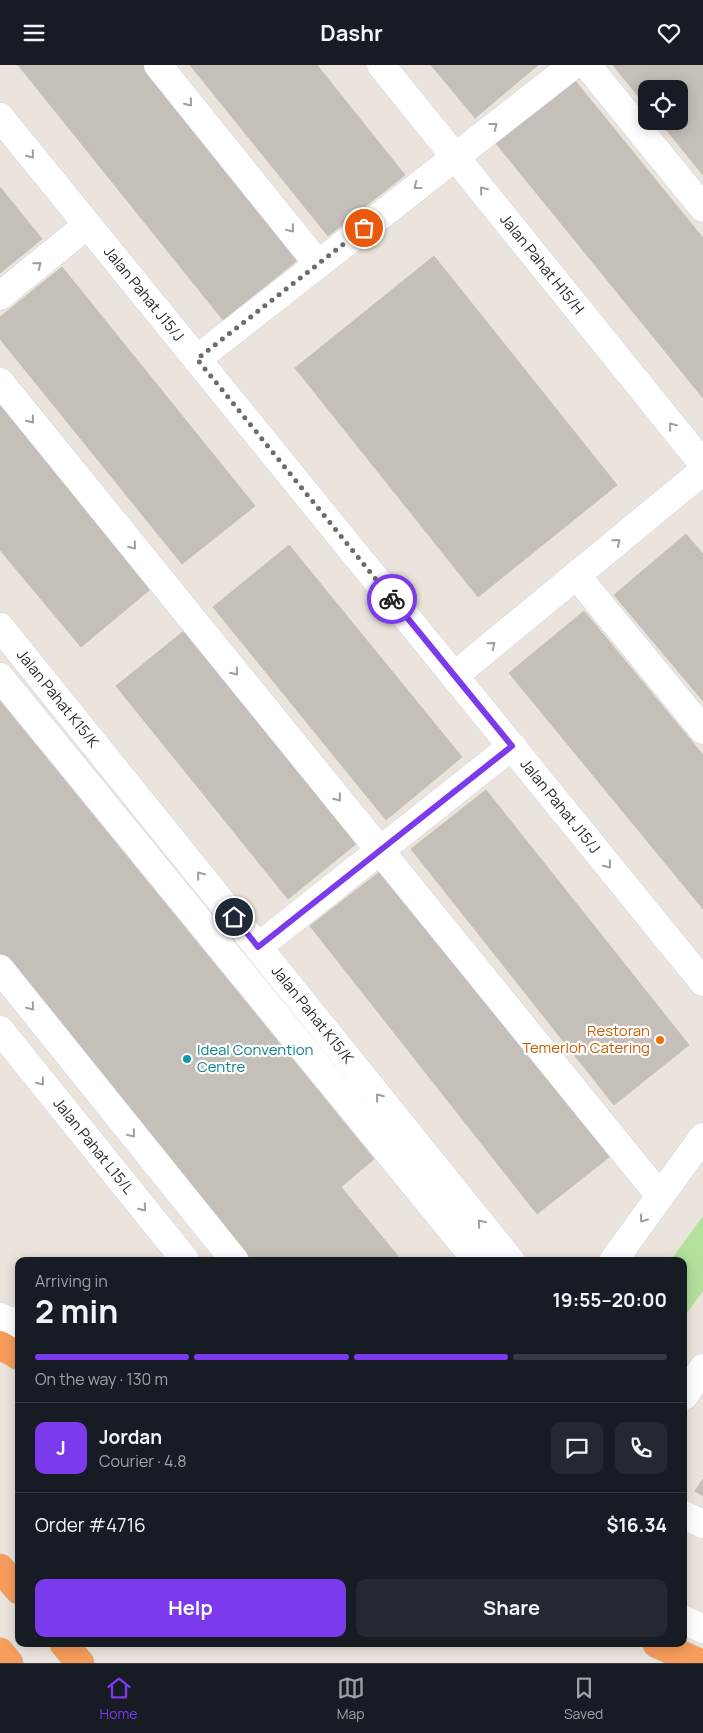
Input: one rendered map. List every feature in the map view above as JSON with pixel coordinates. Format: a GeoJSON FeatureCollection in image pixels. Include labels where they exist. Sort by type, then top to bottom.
{"type":"FeatureCollection","features":[{"type":"Feature","properties":{"kind":"highway"},"geometry":{"type":"LineString","coordinates":[[0,1345],[15,1354]]}},
{"type":"Feature","properties":{"kind":"highway"},"geometry":{"type":"LineString","coordinates":[[0,1568],[15,1585]]}},
{"type":"Feature","properties":{"kind":"highway"},"geometry":{"type":"LineString","coordinates":[[67,1647],[80,1663]]}},
{"type":"Feature","properties":{"kind":"highway"},"geometry":{"type":"LineString","coordinates":[[664,1647],[700,1663]]}},
{"type":"Feature","properties":{"kind":"highway"},"geometry":{"type":"LineString","coordinates":[[0,1652],[10,1663]]}},
{"type":"Feature","properties":{"kind":"street"},"geometry":{"type":"LineString","coordinates":[[158,65],[318,264]]}},
{"type":"Feature","properties":{"kind":"street","name":"Jalan Pahat H15/H"},"geometry":{"type":"LineString","coordinates":[[382,65],[703,464]]}},
{"type":"Feature","properties":{"kind":"street"},"geometry":{"type":"LineString","coordinates":[[197,359],[573,65]]}},
{"type":"Feature","properties":{"kind":"street"},"geometry":{"type":"LineString","coordinates":[[587,65],[703,208]]}},
{"type":"Feature","properties":{"kind":"street","name":"Jalan Pahat J15/J"},"geometry":{"type":"LineString","coordinates":[[0,117],[703,982]]}},
{"type":"Feature","properties":{"kind":"street"},"geometry":{"type":"LineString","coordinates":[[0,296],[87,225]]}},
{"type":"Feature","properties":{"kind":"street"},"geometry":{"type":"LineString","coordinates":[[0,382],[660,1196]]}},
{"type":"Feature","properties":{"kind":"street"},"geometry":{"type":"LineString","coordinates":[[454,676],[703,471]]}},
{"type":"Feature","properties":{"kind":"street"},"geometry":{"type":"LineString","coordinates":[[576,575],[703,730]]}},
{"type":"Feature","properties":{"kind":"street","name":"Jalan Pahat K15/K"},"geometry":{"type":"LineString","coordinates":[[0,627],[509,1257]]}},
{"type":"Feature","properties":{"kind":"street"},"geometry":{"type":"LineString","coordinates":[[0,677],[474,1257]]}},
{"type":"Feature","properties":{"kind":"street"},"geometry":{"type":"LineString","coordinates":[[258,947],[512,746]]}},
{"type":"Feature","properties":{"kind":"street"},"geometry":{"type":"LineString","coordinates":[[0,969],[232,1257]]}},
{"type":"Feature","properties":{"kind":"street","name":"Jalan Pahat L15/L"},"geometry":{"type":"LineString","coordinates":[[0,1030],[183,1257]]}},
{"type":"Feature","properties":{"kind":"street"},"geometry":{"type":"LineString","coordinates":[[24,1060],[54,1036]]}},
{"type":"Feature","properties":{"kind":"street"},"geometry":{"type":"LineString","coordinates":[[616,1257],[703,1137]]}},
{"type":"Feature","properties":{"kind":"street"},"geometry":{"type":"LineString","coordinates":[[0,1317],[15,1323]]}},
{"type":"Feature","properties":{"kind":"street"},"geometry":{"type":"LineString","coordinates":[[687,1392],[703,1368]]}},
{"type":"Feature","properties":{"kind":"street"},"geometry":{"type":"LineString","coordinates":[[687,1516],[703,1524]]}},
{"type":"Feature","properties":{"kind":"street"},"geometry":{"type":"LineString","coordinates":[[687,1621],[703,1629]]}},
{"type":"Feature","properties":{"kind":"green space"},"geometry":{"type":"Polygon","coordinates":[[[703,1216],[703,1291],[687,1313],[687,1257],[673,1257],[703,1216]]]}},
{"type":"Feature","properties":{"kind":"building"},"geometry":{"type":"Polygon","coordinates":[[[18,65],[144,65],[300,258],[223,320],[18,65]]]}},
{"type":"Feature","properties":{"kind":"building"},"geometry":{"type":"Polygon","coordinates":[[[190,65],[317,65],[405,175],[328,236],[190,65]]]}},
{"type":"Feature","properties":{"kind":"building"},"geometry":{"type":"Polygon","coordinates":[[[431,65],[538,65],[475,118],[431,65]]]}},
{"type":"Feature","properties":{"kind":"building"},"geometry":{"type":"Polygon","coordinates":[[[613,65],[703,65],[703,175],[666,130],[688,130],[688,80],[638,80],[638,96],[613,65]]]}},
{"type":"Feature","properties":{"kind":"building"},"geometry":{"type":"Polygon","coordinates":[[[572,77],[703,238],[703,398],[494,141],[572,77]]]}},
{"type":"Feature","properties":{"kind":"building"},"geometry":{"type":"Polygon","coordinates":[[[0,187],[42,239],[0,273],[0,187]]]}},
{"type":"Feature","properties":{"kind":"building"},"geometry":{"type":"Polygon","coordinates":[[[434,256],[617,485],[478,597],[295,368],[434,256]]]}},
{"type":"Feature","properties":{"kind":"building"},"geometry":{"type":"Polygon","coordinates":[[[62,267],[255,506],[182,564],[0,339],[0,317],[62,267]]]}},
{"type":"Feature","properties":{"kind":"building"},"geometry":{"type":"Polygon","coordinates":[[[0,403],[153,587],[81,647],[0,550],[0,403]]]}},
{"type":"Feature","properties":{"kind":"building"},"geometry":{"type":"Polygon","coordinates":[[[686,534],[703,554],[703,701],[614,595],[686,534]]]}},
{"type":"Feature","properties":{"kind":"building"},"geometry":{"type":"Polygon","coordinates":[[[289,545],[462,757],[386,820],[213,607],[289,545]]]}},
{"type":"Feature","properties":{"kind":"building"},"geometry":{"type":"Polygon","coordinates":[[[584,611],[703,755],[703,909],[509,673],[584,611]]]}},
{"type":"Feature","properties":{"kind":"building"},"geometry":{"type":"Polygon","coordinates":[[[190,626],[362,839],[288,899],[116,686],[190,626]]]}},
{"type":"Feature","properties":{"kind":"building","name":"Ideal Convention Centre"},"geometry":{"type":"Polygon","coordinates":[[[0,701],[374,1159],[341,1187],[399,1257],[243,1257],[0,958],[0,701]]]}},
{"type":"Feature","properties":{"kind":"building"},"geometry":{"type":"Polygon","coordinates":[[[486,790],[689,1045],[614,1105],[411,849],[486,790]]]}},
{"type":"Feature","properties":{"kind":"building"},"geometry":{"type":"Polygon","coordinates":[[[386,867],[613,1154],[537,1214],[310,926],[386,867]]]}},
{"type":"Feature","properties":{"kind":"building"},"geometry":{"type":"Polygon","coordinates":[[[703,1479],[703,1496],[695,1491],[703,1479]]]}},
{"type":"Feature","properties":{"kind":"way so far"},"geometry":{"type":"LineString","coordinates":[[364,228],[197,359],[392,599]]}},
{"type":"Feature","properties":{"kind":"place","name":"Restoran Temerloh Catering"},"geometry":{"type":"Point","coordinates":[660,1040]}},
{"type":"Feature","properties":{"kind":"place","name":"Ideal Convention Centre"},"geometry":{"type":"Point","coordinates":[187,1059]}},
{"type":"Feature","properties":{"kind":"route"},"geometry":{"type":"LineString","coordinates":[[234,917],[258,947],[512,746],[392,599]]}}]}
